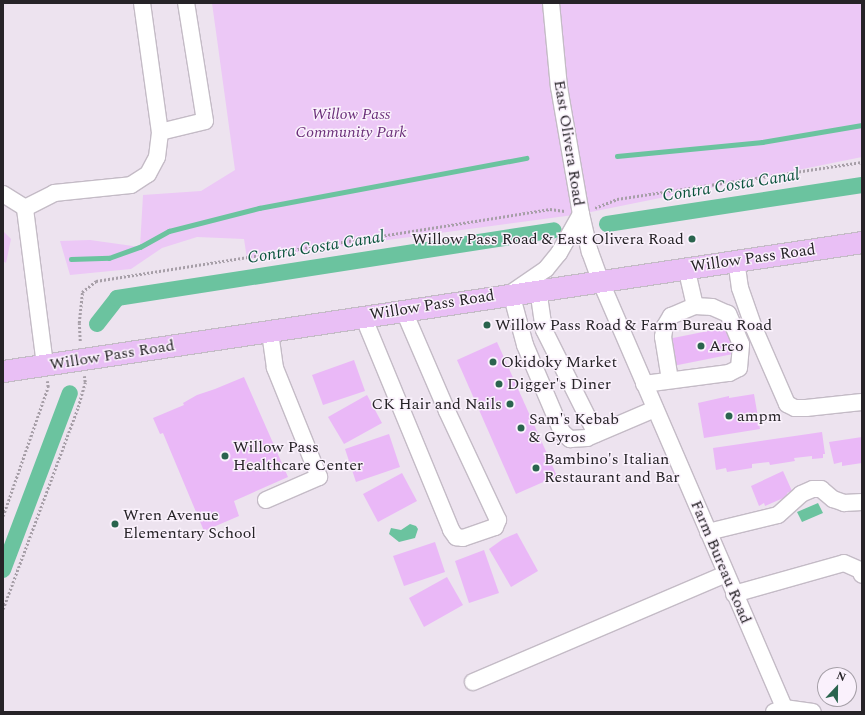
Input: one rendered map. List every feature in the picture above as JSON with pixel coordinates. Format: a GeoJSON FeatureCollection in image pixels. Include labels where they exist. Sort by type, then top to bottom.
{"type":"FeatureCollection","features":[{"type":"Feature","properties":{"kind":"main road","name":"Willow Pass Road"},"geometry":{"type":"LineString","coordinates":[[3,371],[270,331],[403,309],[862,242]]}},
{"type":"Feature","properties":{"kind":"street"},"geometry":{"type":"LineString","coordinates":[[25,208],[54,193],[131,186],[148,174],[158,157],[160,132],[142,3]]}},
{"type":"Feature","properties":{"kind":"street"},"geometry":{"type":"LineString","coordinates":[[160,132],[205,121],[186,3]]}},
{"type":"Feature","properties":{"kind":"street","name":"East Olivera Road"},"geometry":{"type":"LineString","coordinates":[[551,3],[559,87],[581,214],[590,252],[600,280]]}},
{"type":"Feature","properties":{"kind":"street"},"geometry":{"type":"LineString","coordinates":[[3,194],[25,208]]}},
{"type":"Feature","properties":{"kind":"street"},"geometry":{"type":"LineString","coordinates":[[25,208],[45,365]]}},
{"type":"Feature","properties":{"kind":"street"},"geometry":{"type":"LineString","coordinates":[[581,214],[559,253],[546,269],[511,293],[525,345],[562,432],[570,439],[587,438],[655,409]]}},
{"type":"Feature","properties":{"kind":"street"},"geometry":{"type":"LineString","coordinates":[[736,260],[740,288],[752,322],[787,404],[795,408],[806,408],[862,402]]}},
{"type":"Feature","properties":{"kind":"street"},"geometry":{"type":"LineString","coordinates":[[686,267],[695,306]]}},
{"type":"Feature","properties":{"kind":"street","name":"Farm Bureau Road"},"geometry":{"type":"LineString","coordinates":[[600,280],[726,574],[781,711]]}},
{"type":"Feature","properties":{"kind":"street"},"geometry":{"type":"LineString","coordinates":[[538,289],[544,330],[596,434]]}},
{"type":"Feature","properties":{"kind":"street"},"geometry":{"type":"LineString","coordinates":[[644,384],[729,373],[739,368],[742,344],[728,314],[712,307],[695,306],[672,316],[666,326],[664,337],[670,380]]}},
{"type":"Feature","properties":{"kind":"street"},"geometry":{"type":"LineString","coordinates":[[363,316],[451,530],[456,538],[463,538],[495,527],[498,520],[447,411],[403,309]]}},
{"type":"Feature","properties":{"kind":"street"},"geometry":{"type":"LineString","coordinates":[[266,500],[319,477],[275,368],[270,331]]}},
{"type":"Feature","properties":{"kind":"street"},"geometry":{"type":"LineString","coordinates":[[708,532],[778,515],[800,494],[813,489],[821,489],[833,499],[844,503],[862,502]]}},
{"type":"Feature","properties":{"kind":"street"},"geometry":{"type":"LineString","coordinates":[[734,594],[844,563],[860,570],[862,575]]}},
{"type":"Feature","properties":{"kind":"street"},"geometry":{"type":"LineString","coordinates":[[473,682],[726,574]]}},
{"type":"Feature","properties":{"kind":"street"},"geometry":{"type":"LineString","coordinates":[[781,711],[813,712]]}},
{"type":"Feature","properties":{"kind":"path"},"geometry":{"type":"LineString","coordinates":[[3,609],[78,407],[84,382],[79,323],[82,292],[96,281],[550,208],[581,214],[617,199],[862,162]]}},
{"type":"Feature","properties":{"kind":"path"},"geometry":{"type":"LineString","coordinates":[[3,516],[48,387],[45,365]]}},
{"type":"Feature","properties":{"kind":"green space","name":"Willow Pass Community Park"},"geometry":{"type":"Polygon","coordinates":[[[212,3],[862,3],[862,157],[581,214],[247,259],[244,239],[197,237],[162,248],[131,269],[70,275],[60,241],[90,240],[140,247],[143,195],[201,191],[235,170],[212,3]]]}},
{"type":"Feature","properties":{"kind":"green space"},"geometry":{"type":"Polygon","coordinates":[[[3,231],[11,239],[6,263],[3,261],[3,231]]]}},
{"type":"Feature","properties":{"kind":"shaded area"},"geometry":{"type":"Polygon","coordinates":[[[818,503],[823,513],[802,522],[797,512],[818,503]]]}},
{"type":"Feature","properties":{"kind":"shaded area"},"geometry":{"type":"Polygon","coordinates":[[[410,524],[416,526],[418,529],[415,538],[399,542],[389,534],[391,528],[401,530],[410,524]]]}},
{"type":"Feature","properties":{"kind":"building","name":"Arco"},"geometry":{"type":"Polygon","coordinates":[[[728,327],[733,354],[673,366],[668,339],[728,327]]]}},
{"type":"Feature","properties":{"kind":"building"},"geometry":{"type":"Polygon","coordinates":[[[497,342],[557,476],[516,494],[457,360],[497,342]]]}},
{"type":"Feature","properties":{"kind":"building"},"geometry":{"type":"Polygon","coordinates":[[[354,360],[365,391],[323,405],[312,375],[354,360]]]}},
{"type":"Feature","properties":{"kind":"building","name":"Willow Pass Healthcare Center"},"geometry":{"type":"Polygon","coordinates":[[[244,377],[288,477],[234,501],[239,516],[204,531],[163,433],[160,434],[153,418],[184,405],[183,403],[197,395],[244,377]]]}},
{"type":"Feature","properties":{"kind":"building","name":"ampm"},"geometry":{"type":"Polygon","coordinates":[[[754,394],[760,429],[704,438],[698,403],[729,396],[729,398],[754,394]]]}},
{"type":"Feature","properties":{"kind":"building"},"geometry":{"type":"Polygon","coordinates":[[[367,395],[382,423],[344,444],[328,417],[367,395]]]}},
{"type":"Feature","properties":{"kind":"building"},"geometry":{"type":"Polygon","coordinates":[[[822,432],[825,454],[823,454],[823,458],[812,459],[812,456],[794,458],[795,461],[770,465],[769,462],[752,464],[752,468],[727,472],[726,468],[716,470],[713,448],[822,432]]]}},
{"type":"Feature","properties":{"kind":"building"},"geometry":{"type":"Polygon","coordinates":[[[389,434],[400,467],[356,482],[345,449],[389,434]]]}},
{"type":"Feature","properties":{"kind":"building"},"geometry":{"type":"Polygon","coordinates":[[[862,437],[862,463],[842,466],[842,462],[834,464],[829,442],[862,437]]]}},
{"type":"Feature","properties":{"kind":"building"},"geometry":{"type":"Polygon","coordinates":[[[783,471],[792,491],[787,493],[788,496],[765,506],[764,503],[759,506],[751,486],[783,471]]]}},
{"type":"Feature","properties":{"kind":"building"},"geometry":{"type":"Polygon","coordinates":[[[402,473],[417,501],[378,522],[363,494],[402,473]]]}},
{"type":"Feature","properties":{"kind":"building"},"geometry":{"type":"Polygon","coordinates":[[[517,533],[538,571],[511,587],[489,549],[503,539],[517,533]]]}},
{"type":"Feature","properties":{"kind":"building"},"geometry":{"type":"Polygon","coordinates":[[[435,542],[445,572],[404,586],[393,556],[435,542]]]}},
{"type":"Feature","properties":{"kind":"building"},"geometry":{"type":"Polygon","coordinates":[[[484,550],[499,593],[469,603],[455,561],[484,550]]]}},
{"type":"Feature","properties":{"kind":"building"},"geometry":{"type":"Polygon","coordinates":[[[447,577],[463,605],[424,627],[409,598],[447,577]]]}},
{"type":"Feature","properties":{"kind":"waterway"},"geometry":{"type":"LineString","coordinates":[[617,156],[762,142],[862,125]]}},
{"type":"Feature","properties":{"kind":"waterway"},"geometry":{"type":"LineString","coordinates":[[71,259],[109,258],[140,247],[169,231],[259,208],[526,158]]}},
{"type":"Feature","properties":{"kind":"waterway","name":"Contra Costa Canal"},"geometry":{"type":"LineString","coordinates":[[607,224],[862,185]]}},
{"type":"Feature","properties":{"kind":"waterway","name":"Contra Costa Canal"},"geometry":{"type":"LineString","coordinates":[[97,324],[117,298],[554,230]]}},
{"type":"Feature","properties":{"kind":"waterway","name":"Contra Costa Canal"},"geometry":{"type":"LineString","coordinates":[[3,570],[70,393]]}},
{"type":"Feature","properties":{"kind":"place","name":"Willow Pass Road & East Olivera Road"},"geometry":{"type":"Point","coordinates":[692,239]}},
{"type":"Feature","properties":{"kind":"place","name":"Willow Pass Road & Farm Bureau Road"},"geometry":{"type":"Point","coordinates":[487,325]}},
{"type":"Feature","properties":{"kind":"place","name":"Arco"},"geometry":{"type":"Point","coordinates":[701,346]}},
{"type":"Feature","properties":{"kind":"place","name":"Okidoky Market"},"geometry":{"type":"Point","coordinates":[493,362]}},
{"type":"Feature","properties":{"kind":"place","name":"Digger's Diner"},"geometry":{"type":"Point","coordinates":[499,384]}},
{"type":"Feature","properties":{"kind":"place","name":"CK Hair and Nails"},"geometry":{"type":"Point","coordinates":[510,404]}},
{"type":"Feature","properties":{"kind":"place","name":"ampm"},"geometry":{"type":"Point","coordinates":[729,416]}},
{"type":"Feature","properties":{"kind":"place","name":"Sam's Kebab & Gyros"},"geometry":{"type":"Point","coordinates":[521,428]}},
{"type":"Feature","properties":{"kind":"place","name":"Willow Pass Healthcare Center"},"geometry":{"type":"Point","coordinates":[225,456]}},
{"type":"Feature","properties":{"kind":"place","name":"Bambino's Italian Restaurant and Bar"},"geometry":{"type":"Point","coordinates":[536,468]}},
{"type":"Feature","properties":{"kind":"place","name":"Wren Avenue Elementary School"},"geometry":{"type":"Point","coordinates":[115,524]}}]}
